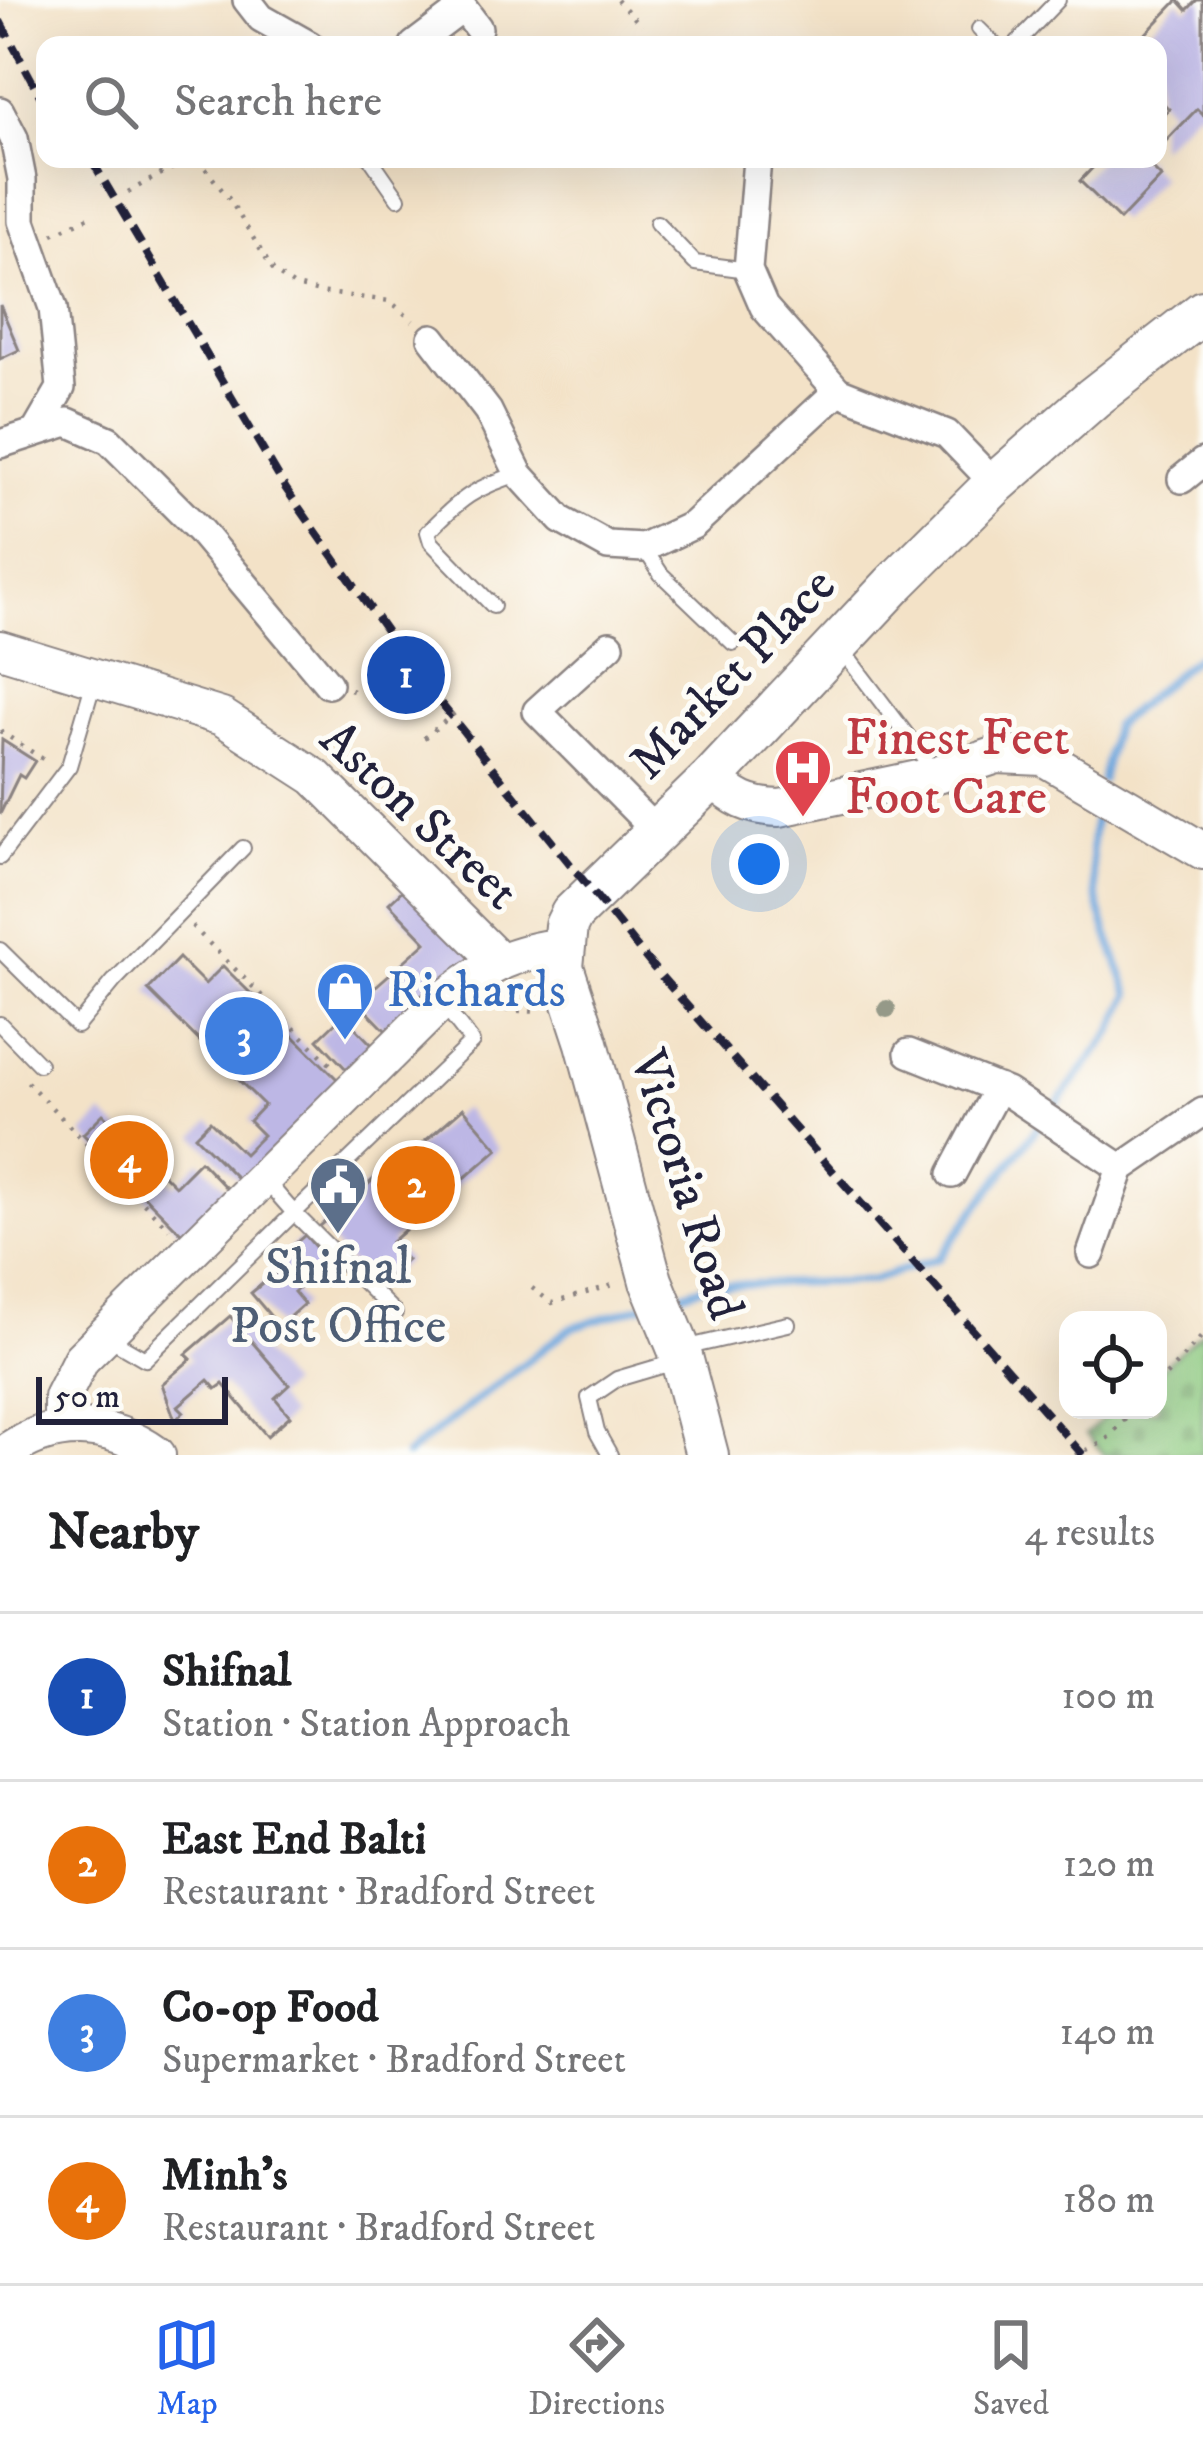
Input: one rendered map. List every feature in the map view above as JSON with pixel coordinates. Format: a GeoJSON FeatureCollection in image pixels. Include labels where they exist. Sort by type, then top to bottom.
{"type":"FeatureCollection","features":[{"type":"Feature","properties":{"kind":"main road","name":"Market Place"},"geometry":{"type":"LineString","coordinates":[[562,946],[572,914],[712,778],[995,484],[1093,398],[1203,312]]}},
{"type":"Feature","properties":{"kind":"main road","name":"Victoria Road"},"geometry":{"type":"LineString","coordinates":[[562,946],[562,967],[707,1455]]}},
{"type":"Feature","properties":{"kind":"street"},"geometry":{"type":"LineString","coordinates":[[247,0],[261,18],[293,36]]}},
{"type":"Feature","properties":{"kind":"street"},"geometry":{"type":"LineString","coordinates":[[428,36],[466,12]]}},
{"type":"Feature","properties":{"kind":"street"},"geometry":{"type":"LineString","coordinates":[[0,111],[14,138],[22,179],[22,220],[53,308],[61,388],[36,430]]}},
{"type":"Feature","properties":{"kind":"street"},"geometry":{"type":"LineString","coordinates":[[756,168],[748,270],[764,307],[838,391],[947,434],[995,484]]}},
{"type":"Feature","properties":{"kind":"street"},"geometry":{"type":"LineString","coordinates":[[433,338],[488,411],[519,474],[561,520],[608,546],[644,548],[693,525],[838,391]]}},
{"type":"Feature","properties":{"kind":"street"},"geometry":{"type":"LineString","coordinates":[[0,444],[68,422],[109,440],[200,531],[328,684]]}},
{"type":"Feature","properties":{"kind":"street"},"geometry":{"type":"LineString","coordinates":[[610,645],[537,711],[657,832]]}},
{"type":"Feature","properties":{"kind":"street","name":"Aston Street"},"geometry":{"type":"LineString","coordinates":[[0,649],[222,717],[315,777],[498,960]]}},
{"type":"Feature","properties":{"kind":"street"},"geometry":{"type":"LineString","coordinates":[[712,778],[733,799],[780,808],[937,775],[997,755],[1042,757],[1203,851]]}},
{"type":"Feature","properties":{"kind":"street"},"geometry":{"type":"LineString","coordinates":[[62,1427],[62,1397],[81,1360],[353,1087],[452,994],[498,960],[562,946]]}},
{"type":"Feature","properties":{"kind":"street"},"geometry":{"type":"LineString","coordinates":[[909,1053],[998,1088],[1121,1168]]}},
{"type":"Feature","properties":{"kind":"street"},"geometry":{"type":"LineString","coordinates":[[952,1174],[998,1088]]}},
{"type":"Feature","properties":{"kind":"street"},"geometry":{"type":"LineString","coordinates":[[1091,1253],[1121,1168],[1203,1112]]}},
{"type":"Feature","properties":{"kind":"street"},"geometry":{"type":"LineString","coordinates":[[3,1455],[62,1427],[121,1435],[157,1455]]}},
{"type":"Feature","properties":{"kind":"lane"},"geometry":{"type":"LineString","coordinates":[[1024,36],[1058,0]]}},
{"type":"Feature","properties":{"kind":"lane"},"geometry":{"type":"LineString","coordinates":[[979,29],[986,36]]}},
{"type":"Feature","properties":{"kind":"lane"},"geometry":{"type":"LineString","coordinates":[[377,168],[398,198]]}},
{"type":"Feature","properties":{"kind":"lane"},"geometry":{"type":"LineString","coordinates":[[657,223],[695,263],[748,270]]}},
{"type":"Feature","properties":{"kind":"lane"},"geometry":{"type":"LineString","coordinates":[[493,606],[431,542],[428,532],[460,499],[483,485],[519,474]]}},
{"type":"Feature","properties":{"kind":"lane"},"geometry":{"type":"LineString","coordinates":[[644,548],[661,574],[733,643]]}},
{"type":"Feature","properties":{"kind":"lane"},"geometry":{"type":"LineString","coordinates":[[836,644],[937,775]]}},
{"type":"Feature","properties":{"kind":"lane"},"geometry":{"type":"LineString","coordinates":[[0,856],[64,772],[95,676]]}},
{"type":"Feature","properties":{"kind":"lane"},"geometry":{"type":"LineString","coordinates":[[0,950],[76,1026],[243,848]]}},
{"type":"Feature","properties":{"kind":"lane"},"geometry":{"type":"LineString","coordinates":[[104,1335],[145,1359],[472,1042],[452,994]]}},
{"type":"Feature","properties":{"kind":"lane"},"geometry":{"type":"LineString","coordinates":[[0,1024],[39,1064]]}},
{"type":"Feature","properties":{"kind":"lane"},"geometry":{"type":"LineString","coordinates":[[263,1178],[395,1313]]}},
{"type":"Feature","properties":{"kind":"lane"},"geometry":{"type":"LineString","coordinates":[[610,1455],[597,1432],[589,1398],[617,1379],[665,1316],[788,1324]]}},
{"type":"Feature","properties":{"kind":"path"},"geometry":{"type":"LineString","coordinates":[[617,0],[649,36]]}},
{"type":"Feature","properties":{"kind":"path"},"geometry":{"type":"LineString","coordinates":[[128,192],[172,168]]}},
{"type":"Feature","properties":{"kind":"path"},"geometry":{"type":"LineString","coordinates":[[205,168],[274,272],[306,289],[389,301],[433,338]]}},
{"type":"Feature","properties":{"kind":"path"},"geometry":{"type":"LineString","coordinates":[[424,738],[461,708]]}},
{"type":"Feature","properties":{"kind":"path"},"geometry":{"type":"LineString","coordinates":[[0,731],[64,772]]}},
{"type":"Feature","properties":{"kind":"path"},"geometry":{"type":"LineString","coordinates":[[181,915],[353,1087]]}},
{"type":"Feature","properties":{"kind":"path"},"geometry":{"type":"LineString","coordinates":[[452,994],[482,1009],[536,1015],[573,996]]}},
{"type":"Feature","properties":{"kind":"path"},"geometry":{"type":"LineString","coordinates":[[26,1081],[189,1250]]}},
{"type":"Feature","properties":{"kind":"path"},"geometry":{"type":"LineString","coordinates":[[532,1288],[552,1304],[665,1316]]}},
{"type":"Feature","properties":{"kind":"path"},"geometry":{"type":"LineString","coordinates":[[1167,1374],[1203,1335]]}},
{"type":"Feature","properties":{"kind":"path"},"geometry":{"type":"LineString","coordinates":[[1076,1455],[1104,1442],[1126,1419]]}},
{"type":"Feature","properties":{"kind":"green space"},"geometry":{"type":"Polygon","coordinates":[[[1203,1331],[1203,1455],[1105,1455],[1086,1434],[1103,1419],[1167,1419],[1167,1363],[1203,1331]]]}},
{"type":"Feature","properties":{"kind":"building"},"geometry":{"type":"Polygon","coordinates":[[[1178,0],[1187,10],[1203,0],[1203,115],[1197,109],[1167,140],[1167,36],[1144,36],[1178,0]]]}},
{"type":"Feature","properties":{"kind":"building"},"geometry":{"type":"Polygon","coordinates":[[[1092,168],[1152,168],[1161,177],[1120,220],[1080,181],[1092,168]]]}},
{"type":"Feature","properties":{"kind":"building"},"geometry":{"type":"Polygon","coordinates":[[[0,305],[19,350],[0,359],[0,305]]]}},
{"type":"Feature","properties":{"kind":"building"},"geometry":{"type":"Polygon","coordinates":[[[2,740],[35,761],[24,778],[19,775],[0,814],[2,740]]]}},
{"type":"Feature","properties":{"kind":"building"},"geometry":{"type":"Polygon","coordinates":[[[407,886],[475,958],[386,1031],[358,1002],[426,942],[389,903],[407,886]]]}},
{"type":"Feature","properties":{"kind":"building"},"geometry":{"type":"Polygon","coordinates":[[[179,958],[205,984],[223,966],[340,1082],[244,1185],[195,1136],[210,1121],[244,1154],[263,1135],[249,1121],[264,1105],[148,990],[179,958]]]}},
{"type":"Feature","properties":{"kind":"building","name":"Richards"},"geometry":{"type":"Polygon","coordinates":[[[343,1015],[373,1046],[347,1070],[318,1039],[343,1015]]]}},
{"type":"Feature","properties":{"kind":"building"},"geometry":{"type":"Polygon","coordinates":[[[463,1108],[498,1149],[391,1242],[407,1260],[373,1290],[319,1227],[463,1108]]]}},
{"type":"Feature","properties":{"kind":"building"},"geometry":{"type":"Polygon","coordinates":[[[103,1114],[175,1186],[200,1161],[229,1191],[184,1236],[83,1134],[103,1114]]]}},
{"type":"Feature","properties":{"kind":"building"},"geometry":{"type":"Polygon","coordinates":[[[305,1235],[329,1263],[294,1292],[304,1304],[279,1326],[251,1293],[277,1272],[271,1264],[305,1235]]]}},
{"type":"Feature","properties":{"kind":"building"},"geometry":{"type":"Polygon","coordinates":[[[230,1316],[289,1385],[275,1398],[290,1416],[267,1436],[223,1384],[216,1389],[208,1380],[178,1406],[184,1412],[175,1420],[162,1384],[191,1359],[186,1354],[230,1316]]]}},
{"type":"Feature","properties":{"kind":"waterway"},"geometry":{"type":"LineString","coordinates":[[1102,780],[1114,726],[1197,656],[1203,658]]}},
{"type":"Feature","properties":{"kind":"waterway"},"geometry":{"type":"LineString","coordinates":[[1050,1113],[1112,1032],[1130,995],[1093,877],[1098,800]]}},
{"type":"Feature","properties":{"kind":"waterway"},"geometry":{"type":"LineString","coordinates":[[671,1297],[707,1285],[870,1281],[939,1258],[1040,1124]]}},
{"type":"Feature","properties":{"kind":"waterway"},"geometry":{"type":"LineString","coordinates":[[406,1455],[570,1328],[645,1305]]}},
{"type":"Feature","properties":{"kind":"railway"},"geometry":{"type":"LineString","coordinates":[[0,21],[36,88]]}},
{"type":"Feature","properties":{"kind":"railway"},"geometry":{"type":"LineString","coordinates":[[96,168],[286,489],[413,669],[653,967],[1083,1455]]}},
{"type":"Feature","properties":{"kind":"place","name":"Shifnal"},"geometry":{"type":"Point","coordinates":[406,675]}},
{"type":"Feature","properties":{"kind":"place","name":"Finest Feet Foot Care"},"geometry":{"type":"Point","coordinates":[803,819]}},
{"type":"Feature","properties":{"kind":"place","name":"Co-op Food"},"geometry":{"type":"Point","coordinates":[244,1036]}},
{"type":"Feature","properties":{"kind":"place","name":"Richards"},"geometry":{"type":"Point","coordinates":[345,1042]}},
{"type":"Feature","properties":{"kind":"place","name":"Minh's"},"geometry":{"type":"Point","coordinates":[129,1160]}},
{"type":"Feature","properties":{"kind":"place","name":"East End Balti"},"geometry":{"type":"Point","coordinates":[416,1185]}},
{"type":"Feature","properties":{"kind":"place","name":"Shifnal Post Office"},"geometry":{"type":"Point","coordinates":[338,1236]}}]}
